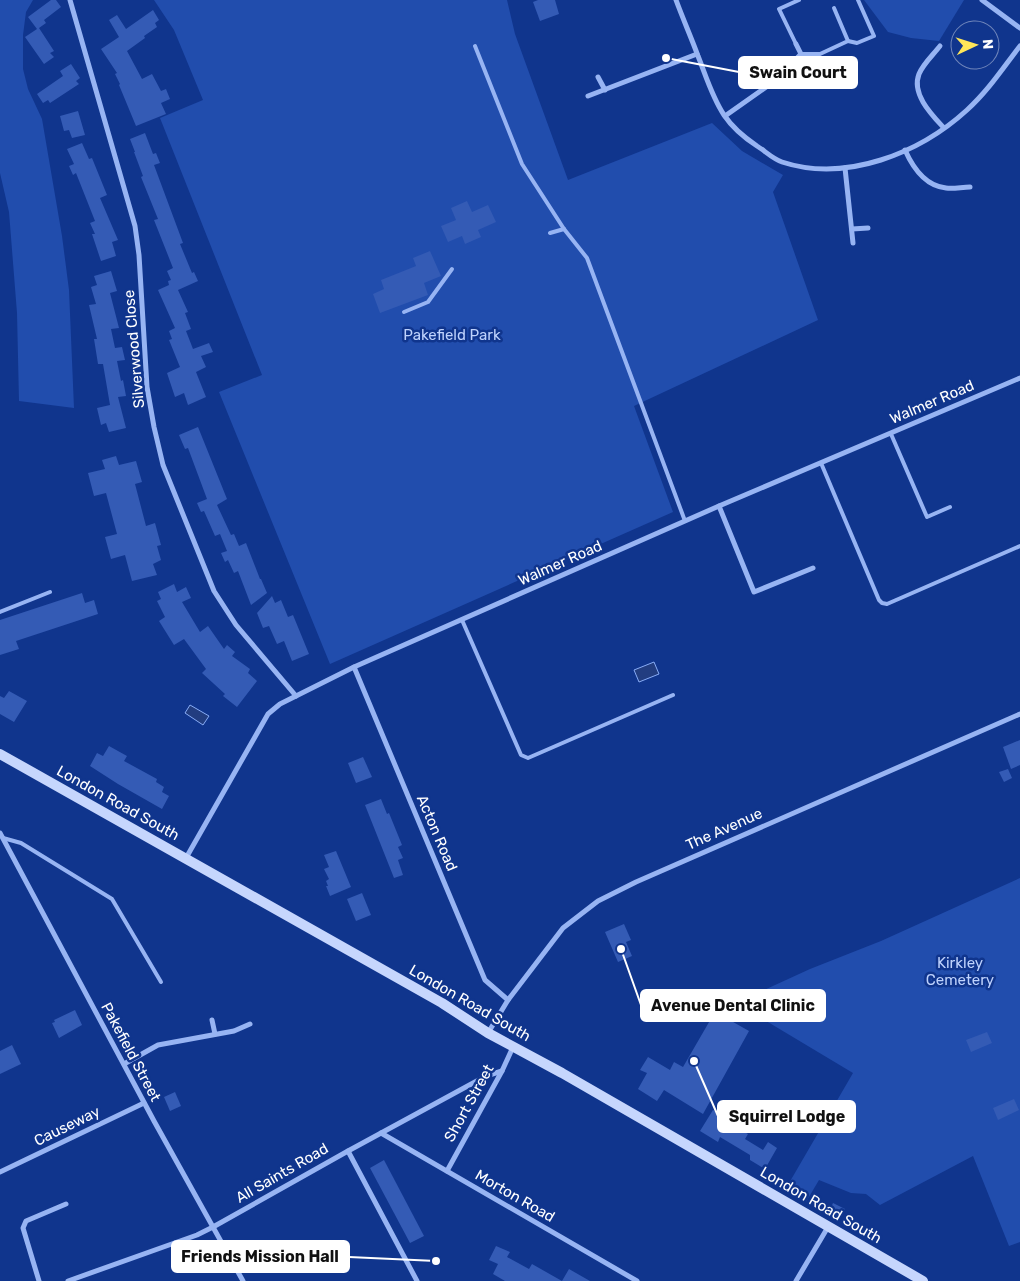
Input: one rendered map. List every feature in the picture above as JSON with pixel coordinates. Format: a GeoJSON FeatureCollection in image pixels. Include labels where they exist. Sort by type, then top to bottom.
{"type":"FeatureCollection","features":[{"type":"Feature","properties":{"kind":"main road","name":"London Road South"},"geometry":{"type":"LineString","coordinates":[[0,754],[442,1003],[488,1033],[570,1078],[923,1281]]}},
{"type":"Feature","properties":{"kind":"street","name":"Silverwood Close"},"geometry":{"type":"LineString","coordinates":[[70,0],[135,226],[139,255],[147,387],[163,465],[214,591],[236,625],[296,696]]}},
{"type":"Feature","properties":{"kind":"street"},"geometry":{"type":"LineString","coordinates":[[676,0],[711,93],[725,116],[747,139],[780,162],[812,169],[845,168],[865,164],[905,150],[944,128],[967,110],[991,86],[1020,46]]}},
{"type":"Feature","properties":{"kind":"street"},"geometry":{"type":"LineString","coordinates":[[982,0],[1020,28]]}},
{"type":"Feature","properties":{"kind":"street"},"geometry":{"type":"LineString","coordinates":[[725,116],[776,80],[801,54],[796,44]]}},
{"type":"Feature","properties":{"kind":"street"},"geometry":{"type":"LineString","coordinates":[[940,46],[920,73],[916,84],[925,107],[944,128]]}},
{"type":"Feature","properties":{"kind":"street"},"geometry":{"type":"LineString","coordinates":[[588,96],[697,54]]}},
{"type":"Feature","properties":{"kind":"street"},"geometry":{"type":"LineString","coordinates":[[598,77],[604,90]]}},
{"type":"Feature","properties":{"kind":"street"},"geometry":{"type":"LineString","coordinates":[[905,150],[912,166],[926,181],[945,188],[970,187]]}},
{"type":"Feature","properties":{"kind":"street"},"geometry":{"type":"LineString","coordinates":[[845,168],[853,243]]}},
{"type":"Feature","properties":{"kind":"street"},"geometry":{"type":"LineString","coordinates":[[852,229],[868,228]]}},
{"type":"Feature","properties":{"kind":"street","name":"Walmer Road"},"geometry":{"type":"LineString","coordinates":[[186,858],[268,714],[280,704],[354,667],[719,506],[1020,378]]}},
{"type":"Feature","properties":{"kind":"street"},"geometry":{"type":"LineString","coordinates":[[719,506],[754,592],[813,568]]}},
{"type":"Feature","properties":{"kind":"street","name":"Acton Road"},"geometry":{"type":"LineString","coordinates":[[354,667],[485,980],[508,1000]]}},
{"type":"Feature","properties":{"kind":"street","name":"The Avenue"},"geometry":{"type":"LineString","coordinates":[[488,1033],[508,1000],[563,928],[598,901],[636,882],[1020,714]]}},
{"type":"Feature","properties":{"kind":"street","name":"Pakefield Street"},"geometry":{"type":"LineString","coordinates":[[0,833],[144,1103],[243,1281]]}},
{"type":"Feature","properties":{"kind":"street"},"geometry":{"type":"LineString","coordinates":[[212,1020],[214,1034]]}},
{"type":"Feature","properties":{"kind":"street"},"geometry":{"type":"LineString","coordinates":[[124,1064],[158,1045],[234,1031],[250,1024]]}},
{"type":"Feature","properties":{"kind":"street","name":"Short Street"},"geometry":{"type":"LineString","coordinates":[[447,1171],[502,1071],[513,1047]]}},
{"type":"Feature","properties":{"kind":"street","name":"All Saints Road"},"geometry":{"type":"LineString","coordinates":[[68,1281],[197,1235],[486,1076],[502,1071]]}},
{"type":"Feature","properties":{"kind":"street","name":"Causeway"},"geometry":{"type":"LineString","coordinates":[[0,1172],[144,1103]]}},
{"type":"Feature","properties":{"kind":"street","name":"Morton Road"},"geometry":{"type":"LineString","coordinates":[[380,1133],[637,1281]]}},
{"type":"Feature","properties":{"kind":"street"},"geometry":{"type":"LineString","coordinates":[[348,1151],[417,1281]]}},
{"type":"Feature","properties":{"kind":"street"},"geometry":{"type":"LineString","coordinates":[[39,1281],[23,1228],[26,1222],[66,1204]]}},
{"type":"Feature","properties":{"kind":"street"},"geometry":{"type":"LineString","coordinates":[[796,1281],[828,1226]]}},
{"type":"Feature","properties":{"kind":"lane"},"geometry":{"type":"LineString","coordinates":[[796,44],[779,10],[799,0]]}},
{"type":"Feature","properties":{"kind":"lane"},"geometry":{"type":"LineString","coordinates":[[801,54],[820,54],[848,41],[857,43],[874,36],[858,0]]}},
{"type":"Feature","properties":{"kind":"lane"},"geometry":{"type":"LineString","coordinates":[[834,8],[848,41]]}},
{"type":"Feature","properties":{"kind":"lane"},"geometry":{"type":"LineString","coordinates":[[475,46],[522,164],[564,228],[587,258],[686,521]]}},
{"type":"Feature","properties":{"kind":"lane"},"geometry":{"type":"LineString","coordinates":[[550,233],[564,228]]}},
{"type":"Feature","properties":{"kind":"lane"},"geometry":{"type":"LineString","coordinates":[[404,312],[428,302],[452,269]]}},
{"type":"Feature","properties":{"kind":"lane"},"geometry":{"type":"LineString","coordinates":[[891,434],[927,517],[950,507]]}},
{"type":"Feature","properties":{"kind":"lane"},"geometry":{"type":"LineString","coordinates":[[821,463],[879,600],[882,603],[887,604],[1020,546]]}},
{"type":"Feature","properties":{"kind":"lane"},"geometry":{"type":"LineString","coordinates":[[0,612],[50,592]]}},
{"type":"Feature","properties":{"kind":"lane"},"geometry":{"type":"LineString","coordinates":[[462,620],[521,755],[528,758],[673,695]]}},
{"type":"Feature","properties":{"kind":"lane"},"geometry":{"type":"LineString","coordinates":[[3,838],[21,843],[112,899],[161,982]]}},
{"type":"Feature","properties":{"kind":"green space"},"geometry":{"type":"Polygon","coordinates":[[[0,0],[33,0],[26,12],[23,35],[23,69],[28,89],[42,119],[62,236],[69,290],[74,408],[19,401],[17,313],[9,212],[0,173],[0,0]]]}},
{"type":"Feature","properties":{"kind":"green space","name":"Pakefield Park"},"geometry":{"type":"Polygon","coordinates":[[[154,0],[507,0],[515,34],[568,180],[712,123],[742,151],[783,175],[773,192],[818,320],[634,406],[673,512],[330,664],[219,392],[262,375],[160,118],[203,100],[174,30],[154,0]]]}},
{"type":"Feature","properties":{"kind":"green space"},"geometry":{"type":"Polygon","coordinates":[[[864,0],[964,0],[950,20],[939,41],[911,38],[888,32],[864,0]]]}},
{"type":"Feature","properties":{"kind":"green space","name":"Kirkley Cemetery"},"geometry":{"type":"Polygon","coordinates":[[[1020,878],[1020,1242],[1009,1246],[973,1156],[880,1205],[866,1194],[851,1193],[819,1180],[806,1202],[785,1190],[853,1073],[736,1003],[810,969],[881,941],[1020,878]]]}},
{"type":"Feature","properties":{"kind":"shaded area"},"geometry":{"type":"Polygon","coordinates":[[[654,662],[659,674],[639,682],[634,670],[654,662]]]}},
{"type":"Feature","properties":{"kind":"shaded area"},"geometry":{"type":"Polygon","coordinates":[[[190,705],[209,716],[203,725],[185,713],[190,705]]]}},
{"type":"Feature","properties":{"kind":"building"},"geometry":{"type":"Polygon","coordinates":[[[51,0],[56,0],[61,7],[44,20],[46,23],[39,28],[54,51],[50,53],[54,57],[44,64],[25,37],[37,29],[28,17],[51,0]]]}},
{"type":"Feature","properties":{"kind":"building"},"geometry":{"type":"Polygon","coordinates":[[[538,0],[555,0],[559,14],[540,21],[533,2],[538,0]]]}},
{"type":"Feature","properties":{"kind":"building"},"geometry":{"type":"Polygon","coordinates":[[[153,10],[159,20],[155,23],[157,27],[127,51],[142,79],[152,74],[161,91],[166,89],[170,99],[161,103],[166,114],[136,126],[115,74],[117,73],[101,49],[119,37],[109,20],[117,15],[126,29],[153,10]]]}},
{"type":"Feature","properties":{"kind":"building"},"geometry":{"type":"Polygon","coordinates":[[[71,64],[80,78],[76,81],[79,84],[50,103],[48,100],[43,103],[37,94],[63,76],[60,71],[71,64]]]}},
{"type":"Feature","properties":{"kind":"building"},"geometry":{"type":"Polygon","coordinates":[[[78,111],[85,135],[72,138],[69,130],[64,131],[60,116],[78,111]]]}},
{"type":"Feature","properties":{"kind":"building"},"geometry":{"type":"Polygon","coordinates":[[[145,133],[153,154],[156,153],[160,163],[154,165],[183,243],[180,244],[192,273],[194,272],[198,281],[178,290],[188,312],[185,313],[191,329],[186,331],[193,349],[209,343],[213,352],[201,356],[206,367],[196,372],[206,397],[188,405],[184,393],[175,397],[167,373],[180,367],[169,340],[172,339],[169,331],[175,328],[158,290],[169,285],[168,281],[171,280],[167,271],[173,268],[154,220],[158,219],[141,177],[143,176],[130,139],[145,133]]]}},
{"type":"Feature","properties":{"kind":"building"},"geometry":{"type":"Polygon","coordinates":[[[82,143],[89,159],[92,158],[107,195],[100,198],[118,240],[112,242],[116,256],[101,261],[92,234],[95,234],[90,223],[95,221],[76,173],[73,175],[69,166],[74,164],[67,149],[82,143]]]}},
{"type":"Feature","properties":{"kind":"building"},"geometry":{"type":"Polygon","coordinates":[[[467,201],[472,212],[488,205],[496,222],[478,230],[481,237],[465,244],[462,236],[448,242],[441,226],[456,220],[451,208],[467,201]]]}},
{"type":"Feature","properties":{"kind":"building"},"geometry":{"type":"Polygon","coordinates":[[[430,251],[441,276],[424,283],[428,295],[380,313],[373,294],[384,289],[381,280],[416,266],[413,258],[430,251]]]}},
{"type":"Feature","properties":{"kind":"building"},"geometry":{"type":"Polygon","coordinates":[[[111,271],[117,291],[110,293],[119,328],[111,329],[115,348],[122,347],[125,360],[117,361],[126,396],[118,397],[126,428],[109,432],[106,423],[101,425],[97,408],[110,405],[103,364],[98,364],[94,339],[97,339],[89,305],[96,304],[91,287],[97,285],[94,276],[111,271]]]}},
{"type":"Feature","properties":{"kind":"building"},"geometry":{"type":"Polygon","coordinates":[[[198,427],[227,499],[217,505],[231,535],[234,534],[239,546],[246,543],[267,593],[251,605],[238,571],[234,573],[228,560],[225,562],[221,553],[227,551],[220,534],[215,536],[204,511],[201,512],[197,503],[207,499],[188,448],[185,449],[179,435],[198,427]]]}},
{"type":"Feature","properties":{"kind":"building"},"geometry":{"type":"Polygon","coordinates":[[[116,456],[119,465],[136,461],[142,482],[135,484],[146,526],[155,523],[161,545],[157,546],[161,560],[153,564],[157,575],[132,581],[125,555],[111,559],[105,537],[117,534],[106,493],[94,496],[88,473],[105,469],[102,460],[116,456]]]}},
{"type":"Feature","properties":{"kind":"building"},"geometry":{"type":"Polygon","coordinates":[[[174,584],[177,592],[186,587],[191,598],[182,602],[200,632],[208,626],[224,649],[227,645],[235,652],[232,656],[250,669],[248,673],[257,681],[237,707],[223,696],[225,694],[202,673],[206,669],[184,639],[174,645],[159,621],[165,617],[157,601],[161,599],[158,592],[174,584]]]}},
{"type":"Feature","properties":{"kind":"building"},"geometry":{"type":"Polygon","coordinates":[[[82,593],[85,603],[94,600],[98,614],[16,641],[19,649],[0,655],[0,620],[82,593]]]}},
{"type":"Feature","properties":{"kind":"building"},"geometry":{"type":"Polygon","coordinates":[[[272,596],[275,603],[281,600],[288,617],[293,615],[309,654],[292,661],[284,641],[277,644],[269,626],[263,628],[257,613],[272,596]]]}},
{"type":"Feature","properties":{"kind":"building"},"geometry":{"type":"Polygon","coordinates":[[[9,691],[27,701],[14,722],[0,714],[0,696],[4,698],[9,691]]]}},
{"type":"Feature","properties":{"kind":"building"},"geometry":{"type":"Polygon","coordinates":[[[1020,740],[1020,765],[1011,769],[1003,747],[1020,740]]]}},
{"type":"Feature","properties":{"kind":"building"},"geometry":{"type":"Polygon","coordinates":[[[109,746],[127,756],[124,761],[157,779],[156,782],[164,787],[162,792],[169,796],[162,809],[90,766],[97,753],[103,756],[109,746]]]}},
{"type":"Feature","properties":{"kind":"building"},"geometry":{"type":"Polygon","coordinates":[[[363,757],[372,777],[356,783],[348,763],[363,757]]]}},
{"type":"Feature","properties":{"kind":"building"},"geometry":{"type":"Polygon","coordinates":[[[1008,769],[1012,778],[1004,782],[999,772],[1008,769]]]}},
{"type":"Feature","properties":{"kind":"building"},"geometry":{"type":"Polygon","coordinates":[[[381,799],[402,845],[398,847],[403,858],[398,860],[403,875],[394,878],[365,805],[381,799]]]}},
{"type":"Feature","properties":{"kind":"building"},"geometry":{"type":"Polygon","coordinates":[[[336,851],[351,887],[330,896],[326,886],[328,886],[326,881],[329,879],[324,869],[329,867],[324,855],[336,851]]]}},
{"type":"Feature","properties":{"kind":"building"},"geometry":{"type":"Polygon","coordinates":[[[362,893],[371,915],[356,921],[347,899],[362,893]]]}},
{"type":"Feature","properties":{"kind":"building"},"geometry":{"type":"Polygon","coordinates":[[[624,924],[631,940],[626,942],[632,956],[618,962],[605,932],[624,924]]]}},
{"type":"Feature","properties":{"kind":"building"},"geometry":{"type":"Polygon","coordinates":[[[75,1010],[82,1025],[59,1038],[52,1023],[55,1022],[54,1020],[75,1010]]]}},
{"type":"Feature","properties":{"kind":"building"},"geometry":{"type":"Polygon","coordinates":[[[719,1014],[749,1031],[703,1114],[664,1090],[657,1101],[638,1089],[647,1073],[640,1070],[648,1057],[670,1070],[674,1062],[683,1067],[712,1017],[716,1019],[719,1014]]]}},
{"type":"Feature","properties":{"kind":"building"},"geometry":{"type":"Polygon","coordinates":[[[987,1032],[992,1043],[971,1052],[966,1040],[987,1032]]]}},
{"type":"Feature","properties":{"kind":"building"},"geometry":{"type":"Polygon","coordinates":[[[12,1045],[21,1064],[0,1074],[0,1051],[12,1045]]]}},
{"type":"Feature","properties":{"kind":"building"},"geometry":{"type":"Polygon","coordinates":[[[175,1092],[181,1106],[170,1111],[164,1097],[175,1092]]]}},
{"type":"Feature","properties":{"kind":"building"},"geometry":{"type":"Polygon","coordinates":[[[1014,1099],[1019,1110],[998,1120],[993,1108],[1014,1099]]]}},
{"type":"Feature","properties":{"kind":"building"},"geometry":{"type":"Polygon","coordinates":[[[713,1110],[730,1120],[729,1123],[748,1134],[745,1139],[763,1150],[768,1142],[777,1148],[765,1169],[750,1160],[750,1155],[720,1137],[718,1142],[700,1131],[713,1110]]]}},
{"type":"Feature","properties":{"kind":"building"},"geometry":{"type":"Polygon","coordinates":[[[384,1160],[424,1236],[410,1243],[370,1168],[384,1160]]]}},
{"type":"Feature","properties":{"kind":"building"},"geometry":{"type":"Polygon","coordinates":[[[833,1203],[845,1209],[838,1221],[828,1215],[833,1203]]]}},
{"type":"Feature","properties":{"kind":"building"},"geometry":{"type":"Polygon","coordinates":[[[496,1246],[510,1252],[507,1257],[529,1269],[532,1264],[562,1281],[505,1281],[493,1274],[498,1264],[489,1260],[496,1246]]]}},
{"type":"Feature","properties":{"kind":"building"},"geometry":{"type":"Polygon","coordinates":[[[569,1269],[590,1281],[562,1281],[569,1269]]]}},
{"type":"Feature","properties":{"kind":"place","name":"Swain Court"},"geometry":{"type":"Point","coordinates":[666,58]}},
{"type":"Feature","properties":{"kind":"place","name":"Avenue Dental Clinic"},"geometry":{"type":"Point","coordinates":[621,949]}},
{"type":"Feature","properties":{"kind":"place","name":"Squirrel Lodge"},"geometry":{"type":"Point","coordinates":[694,1061]}},
{"type":"Feature","properties":{"kind":"place","name":"Friends Mission Hall"},"geometry":{"type":"Point","coordinates":[436,1261]}}]}
